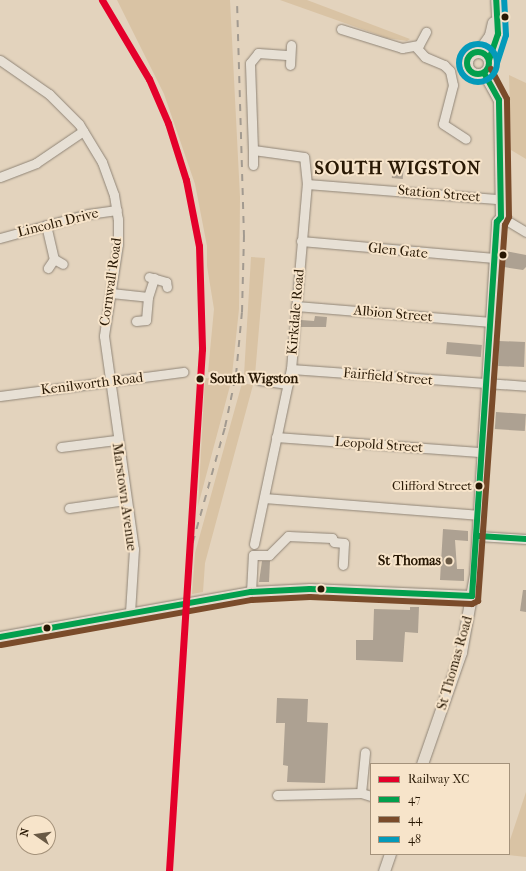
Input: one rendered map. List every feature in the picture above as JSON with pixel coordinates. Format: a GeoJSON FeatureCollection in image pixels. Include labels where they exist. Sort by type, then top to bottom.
{"type":"FeatureCollection","features":[{"type":"Feature","properties":{"kind":"main road"},"geometry":{"type":"LineString","coordinates":[[496,4],[498,34],[489,60],[489,68],[484,73],[474,73],[467,66],[470,55],[479,51],[490,36],[496,4]]}},
{"type":"Feature","properties":{"kind":"main road"},"geometry":{"type":"LineString","coordinates":[[479,51],[489,60]]}},
{"type":"Feature","properties":{"kind":"main road"},"geometry":{"type":"LineString","coordinates":[[484,73],[500,100],[499,199],[501,217]]}},
{"type":"Feature","properties":{"kind":"main road","name":"St Thomas Road"},"geometry":{"type":"LineString","coordinates":[[422,763],[461,652],[472,596],[480,515],[482,452],[494,258],[497,222],[501,217]]}},
{"type":"Feature","properties":{"kind":"main road"},"geometry":{"type":"LineString","coordinates":[[452,594],[468,584],[475,574]]}},
{"type":"Feature","properties":{"kind":"main road"},"geometry":{"type":"LineString","coordinates":[[0,637],[130,612],[251,592],[310,589],[472,596]]}},
{"type":"Feature","properties":{"kind":"main road"},"geometry":{"type":"LineString","coordinates":[[384,871],[390,855]]}},
{"type":"Feature","properties":{"kind":"street"},"geometry":{"type":"LineString","coordinates":[[341,29],[402,48],[416,47],[423,41],[426,32]]}},
{"type":"Feature","properties":{"kind":"street"},"geometry":{"type":"LineString","coordinates":[[290,66],[291,45]]}},
{"type":"Feature","properties":{"kind":"street"},"geometry":{"type":"LineString","coordinates":[[416,47],[424,57],[444,65],[450,71],[453,85],[443,124],[466,139]]}},
{"type":"Feature","properties":{"kind":"street"},"geometry":{"type":"LineString","coordinates":[[253,165],[251,58],[262,53],[290,55]]}},
{"type":"Feature","properties":{"kind":"street","name":"Cornwall Road"},"geometry":{"type":"LineString","coordinates":[[0,60],[49,94],[84,131],[102,162],[117,210],[118,244],[111,293],[104,327],[108,382]]}},
{"type":"Feature","properties":{"kind":"street"},"geometry":{"type":"LineString","coordinates":[[0,177],[36,163],[84,131]]}},
{"type":"Feature","properties":{"kind":"street","name":"Kirkdale Road"},"geometry":{"type":"LineString","coordinates":[[253,150],[296,154],[305,161],[307,184],[291,369],[254,544]]}},
{"type":"Feature","properties":{"kind":"street","name":"Station Street"},"geometry":{"type":"LineString","coordinates":[[307,184],[499,199]]}},
{"type":"Feature","properties":{"kind":"street","name":"Lincoln Drive"},"geometry":{"type":"LineString","coordinates":[[0,238],[117,210]]}},
{"type":"Feature","properties":{"kind":"street"},"geometry":{"type":"LineString","coordinates":[[501,217],[526,232]]}},
{"type":"Feature","properties":{"kind":"street"},"geometry":{"type":"LineString","coordinates":[[46,226],[54,259],[48,268]]}},
{"type":"Feature","properties":{"kind":"street","name":"Glen Gate"},"geometry":{"type":"LineString","coordinates":[[301,241],[494,258]]}},
{"type":"Feature","properties":{"kind":"street"},"geometry":{"type":"LineString","coordinates":[[54,259],[63,264]]}},
{"type":"Feature","properties":{"kind":"street"},"geometry":{"type":"LineString","coordinates":[[136,321],[146,320],[151,278],[166,282],[167,288]]}},
{"type":"Feature","properties":{"kind":"street"},"geometry":{"type":"LineString","coordinates":[[111,293],[148,298]]}},
{"type":"Feature","properties":{"kind":"street","name":"Albion Street"},"geometry":{"type":"LineString","coordinates":[[296,306],[491,322]]}},
{"type":"Feature","properties":{"kind":"street","name":"Fairfield Street"},"geometry":{"type":"LineString","coordinates":[[291,369],[526,386]]}},
{"type":"Feature","properties":{"kind":"street","name":"Kenilworth Road"},"geometry":{"type":"LineString","coordinates":[[0,396],[183,372]]}},
{"type":"Feature","properties":{"kind":"street"},"geometry":{"type":"LineString","coordinates":[[259,380],[288,384]]}},
{"type":"Feature","properties":{"kind":"street","name":"Marstown Avenue"},"geometry":{"type":"LineString","coordinates":[[108,382],[125,500],[134,548],[130,612]]}},
{"type":"Feature","properties":{"kind":"street","name":"Leopold Street"},"geometry":{"type":"LineString","coordinates":[[276,437],[482,452]]}},
{"type":"Feature","properties":{"kind":"street"},"geometry":{"type":"LineString","coordinates":[[61,447],[116,440]]}},
{"type":"Feature","properties":{"kind":"street"},"geometry":{"type":"LineString","coordinates":[[264,498],[480,515]]}},
{"type":"Feature","properties":{"kind":"street"},"geometry":{"type":"LineString","coordinates":[[69,508],[125,500]]}},
{"type":"Feature","properties":{"kind":"street"},"geometry":{"type":"LineString","coordinates":[[251,592],[254,555],[269,555],[288,536],[332,538],[334,542],[344,543],[343,565]]}},
{"type":"Feature","properties":{"kind":"street"},"geometry":{"type":"LineString","coordinates":[[478,536],[526,539]]}},
{"type":"Feature","properties":{"kind":"street"},"geometry":{"type":"LineString","coordinates":[[361,793],[365,752]]}},
{"type":"Feature","properties":{"kind":"street"},"geometry":{"type":"LineString","coordinates":[[277,795],[361,793],[370,796]]}},
{"type":"Feature","properties":{"kind":"shaded area"},"geometry":{"type":"Polygon","coordinates":[[[117,0],[230,0],[240,197],[239,309],[232,375],[208,372],[214,309],[207,266],[207,246],[195,184],[164,94],[117,0]]]}},
{"type":"Feature","properties":{"kind":"shaded area"},"geometry":{"type":"Polygon","coordinates":[[[280,0],[307,0],[410,39],[407,41],[387,38],[280,0]]]}},
{"type":"Feature","properties":{"kind":"shaded area"},"geometry":{"type":"Polygon","coordinates":[[[509,75],[526,83],[526,159],[511,150],[509,75]]]}},
{"type":"Feature","properties":{"kind":"shaded area"},"geometry":{"type":"Polygon","coordinates":[[[251,257],[265,258],[255,375],[250,376],[244,375],[251,257]]]}},
{"type":"Feature","properties":{"kind":"shaded area"},"geometry":{"type":"Polygon","coordinates":[[[205,378],[231,382],[198,506],[199,488],[205,378]]]}},
{"type":"Feature","properties":{"kind":"shaded area"},"geometry":{"type":"Polygon","coordinates":[[[242,383],[253,385],[205,563],[203,592],[192,594],[195,553],[242,383]]]}},
{"type":"Feature","properties":{"kind":"shaded area"},"geometry":{"type":"Polygon","coordinates":[[[526,792],[526,857],[507,855],[510,855],[510,840],[526,792]]]}},
{"type":"Feature","properties":{"kind":"building"},"geometry":{"type":"Polygon","coordinates":[[[393,164],[404,165],[403,179],[392,178],[393,164]]]}},
{"type":"Feature","properties":{"kind":"building"},"geometry":{"type":"Polygon","coordinates":[[[505,251],[526,255],[526,267],[523,270],[504,267],[505,251]]]}},
{"type":"Feature","properties":{"kind":"building"},"geometry":{"type":"Polygon","coordinates":[[[315,316],[327,317],[326,327],[301,327],[301,320],[314,321],[315,316]]]}},
{"type":"Feature","properties":{"kind":"building"},"geometry":{"type":"Polygon","coordinates":[[[499,341],[525,342],[524,367],[498,366],[499,341]]]}},
{"type":"Feature","properties":{"kind":"building"},"geometry":{"type":"Polygon","coordinates":[[[447,342],[482,345],[481,357],[446,354],[447,342]]]}},
{"type":"Feature","properties":{"kind":"building"},"geometry":{"type":"Polygon","coordinates":[[[496,412],[526,414],[525,431],[495,429],[496,412]]]}},
{"type":"Feature","properties":{"kind":"building","name":"St Thomas"},"geometry":{"type":"Polygon","coordinates":[[[443,529],[468,531],[468,541],[455,540],[457,569],[464,569],[464,581],[440,580],[443,529]]]}},
{"type":"Feature","properties":{"kind":"building"},"geometry":{"type":"Polygon","coordinates":[[[262,561],[270,561],[269,582],[259,582],[262,561]]]}},
{"type":"Feature","properties":{"kind":"building"},"geometry":{"type":"Polygon","coordinates":[[[523,590],[526,590],[526,612],[520,611],[523,590]]]}},
{"type":"Feature","properties":{"kind":"building"},"geometry":{"type":"Polygon","coordinates":[[[410,607],[419,607],[418,633],[405,632],[403,662],[356,660],[356,640],[373,640],[374,609],[410,610],[410,607]]]}},
{"type":"Feature","properties":{"kind":"building"},"geometry":{"type":"Polygon","coordinates":[[[277,698],[308,699],[307,722],[328,723],[325,783],[287,782],[288,766],[283,765],[285,723],[276,723],[277,698]]]}},
{"type":"Feature","properties":{"kind":"railway"},"geometry":{"type":"LineString","coordinates":[[189,556],[225,427],[236,375],[242,312],[244,237],[237,0]]}},
{"type":"Feature","properties":{"kind":"rail line","name":"XC"},"geometry":{"type":"LineString","coordinates":[[102,0],[149,79],[168,123],[186,180],[199,246],[202,349],[169,871]]}},
{"type":"Feature","properties":{"kind":"transit line","name":"47"},"geometry":{"type":"LineString","coordinates":[[489,60],[498,34],[496,0]]}},
{"type":"Feature","properties":{"kind":"transit line","name":"48"},"geometry":{"type":"LineString","coordinates":[[497,63],[506,35],[504,0]]}},
{"type":"Feature","properties":{"kind":"transit line","name":"48"},"geometry":{"type":"LineString","coordinates":[[474,44],[482,44],[492,49],[496,56],[497,63],[496,70],[492,77],[482,82],[474,82],[464,77],[462,74],[459,67],[459,59],[464,49],[467,47],[474,44]]}},
{"type":"Feature","properties":{"kind":"transit line","name":"47"},"geometry":{"type":"LineString","coordinates":[[474,52],[482,52],[489,59],[489,63],[489,67],[482,74],[474,74],[467,67],[467,59],[474,52]]}},
{"type":"Feature","properties":{"kind":"transit line","name":"44"},"geometry":{"type":"LineString","coordinates":[[1,645],[252,600],[310,597],[472,604],[478,601],[505,225],[509,217],[507,99],[491,69]]}},
{"type":"Feature","properties":{"kind":"transit line","name":"47"},"geometry":{"type":"LineString","coordinates":[[0,637],[251,592],[310,589],[472,596],[497,222],[501,217],[499,100],[484,73]]}},
{"type":"Feature","properties":{"kind":"transit line","name":"47"},"geometry":{"type":"LineString","coordinates":[[478,536],[526,539]]}},
{"type":"Feature","properties":{"kind":"place","name":"South Wigston"},"geometry":{"type":"Point","coordinates":[200,379]}},
{"type":"Feature","properties":{"kind":"place","name":"Clifford Street"},"geometry":{"type":"Point","coordinates":[479,486]}},
{"type":"Feature","properties":{"kind":"place","name":"St Thomas"},"geometry":{"type":"Point","coordinates":[449,561]}},
{"type":"Feature","properties":{"kind":"district","name":"SOUTH WIGSTON"},"geometry":{"type":"Point","coordinates":[398,169]}}]}
